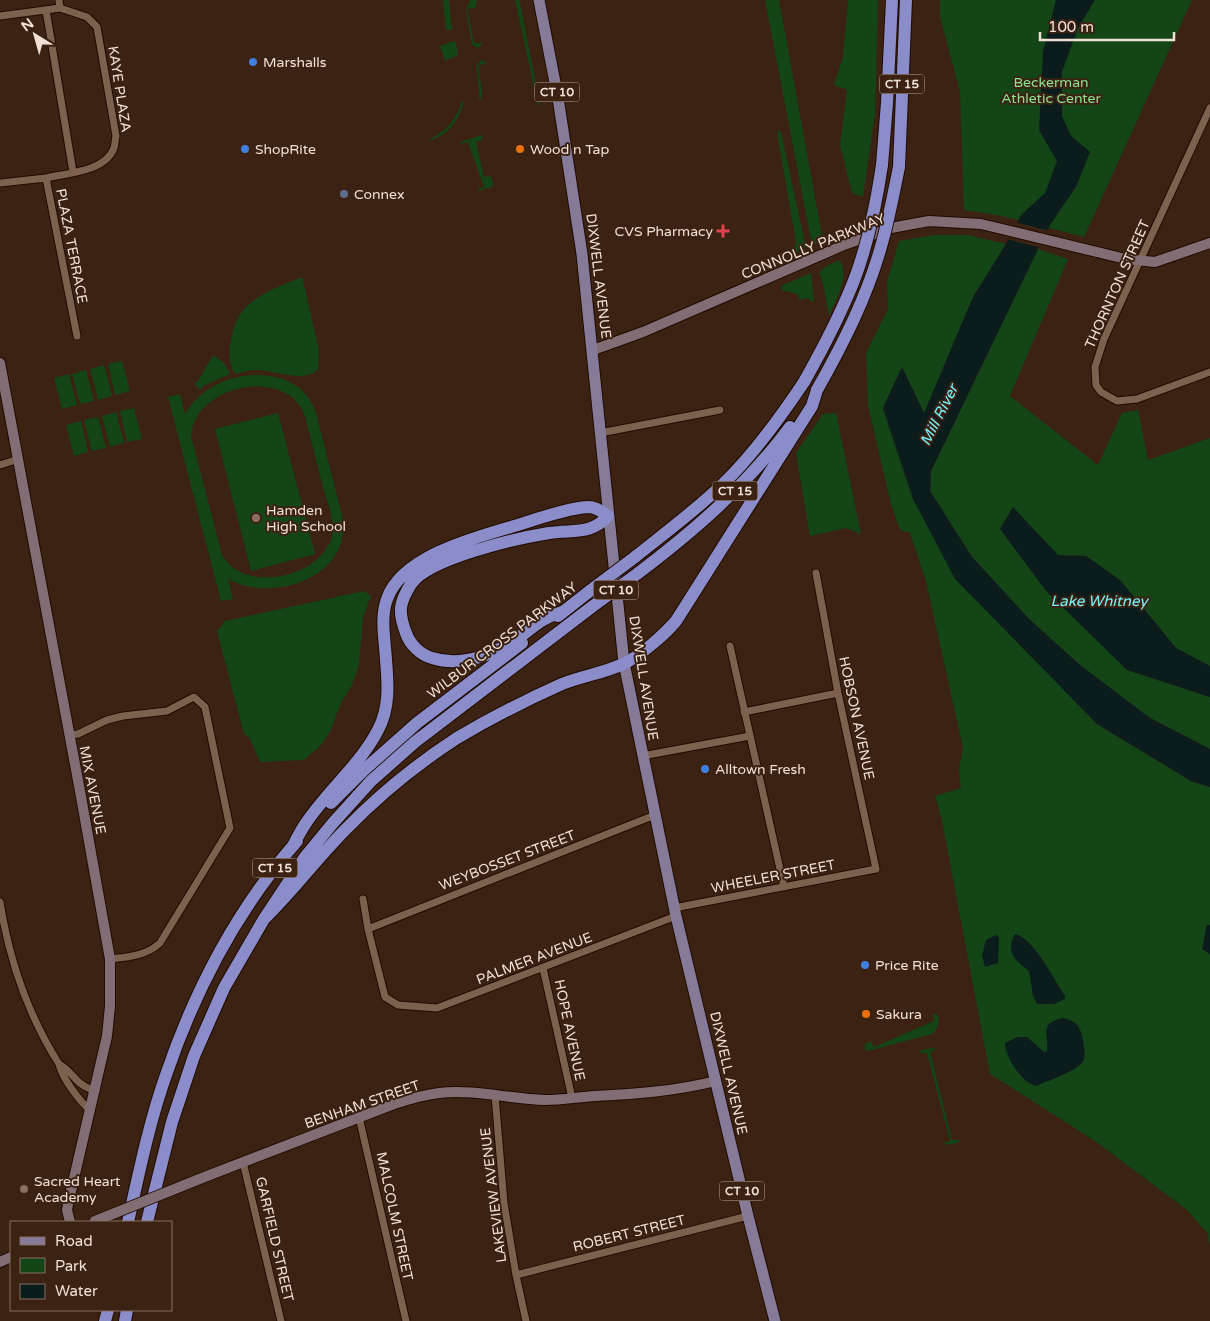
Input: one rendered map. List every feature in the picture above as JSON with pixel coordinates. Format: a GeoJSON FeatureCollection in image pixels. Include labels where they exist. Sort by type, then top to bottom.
{"type":"FeatureCollection","features":[{"type":"Feature","properties":{"kind":"highway","name":"WILBUR CROSS PARKWAY"},"geometry":{"type":"LineString","coordinates":[[128,1221],[150,1129],[165,1076],[186,1022],[213,964],[242,915],[293,846],[327,807],[364,770],[417,723],[678,524],[724,483],[780,417],[804,382],[830,335],[853,282],[876,202],[882,165],[887,103],[892,0]]}},
{"type":"Feature","properties":{"kind":"highway","name":"WILBUR CROSS PARKWAY"},"geometry":{"type":"LineString","coordinates":[[147,1221],[172,1122],[194,1056],[224,988],[264,919],[305,857],[333,822],[371,781],[415,742],[462,704],[673,547],[713,513],[743,483],[788,430],[817,390],[844,343],[868,287],[882,244],[899,167],[906,0]]}},
{"type":"Feature","properties":{"kind":"highway"},"geometry":{"type":"LineString","coordinates":[[264,919],[288,896],[346,828],[380,796],[416,767],[457,739],[508,709],[564,684],[624,663],[664,634],[676,621],[812,406],[817,390]]}},
{"type":"Feature","properties":{"kind":"highway"},"geometry":{"type":"LineString","coordinates":[[293,846],[305,823],[366,750],[379,729],[385,710],[388,688],[384,621],[387,599],[397,580],[413,566],[437,553],[481,536],[530,521],[589,507],[599,510],[608,516],[592,529],[549,533],[511,540],[473,551],[436,566],[414,579],[403,597],[400,617],[408,639],[423,655],[444,662],[469,660],[496,650],[543,620],[564,611]]}},
{"type":"Feature","properties":{"kind":"main road","name":"DIXWELL AVENUE"},"geometry":{"type":"LineString","coordinates":[[539,0],[570,168],[582,254],[624,663],[675,912],[775,1321]]}},
{"type":"Feature","properties":{"kind":"main road","name":"CONNOLLY PARKWAY"},"geometry":{"type":"LineString","coordinates":[[593,350],[643,332],[844,245],[891,228],[929,221],[981,224],[1148,263],[1161,261],[1210,243]]}},
{"type":"Feature","properties":{"kind":"main road","name":"MIX AVENUE"},"geometry":{"type":"LineString","coordinates":[[0,363],[110,959],[109,1023],[96,1091],[68,1204],[70,1221]]}},
{"type":"Feature","properties":{"kind":"main road","name":"BENHAM STREET"},"geometry":{"type":"LineString","coordinates":[[96,1221],[408,1099],[454,1092],[532,1099],[572,1098],[636,1094],[696,1086],[716,1081]]}},
{"type":"Feature","properties":{"kind":"street"},"geometry":{"type":"LineString","coordinates":[[0,16],[60,8],[59,0]]}},
{"type":"Feature","properties":{"kind":"street","name":"KAYE PLAZA"},"geometry":{"type":"LineString","coordinates":[[46,178],[90,168],[104,161],[114,148],[116,136],[97,26],[88,17],[60,8]]}},
{"type":"Feature","properties":{"kind":"street"},"geometry":{"type":"LineString","coordinates":[[46,10],[72,172]]}},
{"type":"Feature","properties":{"kind":"street","name":"THORNTON STREET"},"geometry":{"type":"LineString","coordinates":[[1210,108],[1104,339],[1095,368],[1096,385],[1101,392],[1117,401],[1137,399],[1210,372]]}},
{"type":"Feature","properties":{"kind":"street","name":"PLAZA TERRACE"},"geometry":{"type":"LineString","coordinates":[[0,183],[46,178],[77,336]]}},
{"type":"Feature","properties":{"kind":"street"},"geometry":{"type":"LineString","coordinates":[[600,433],[720,410]]}},
{"type":"Feature","properties":{"kind":"street"},"geometry":{"type":"LineString","coordinates":[[0,464],[18,459]]}},
{"type":"Feature","properties":{"kind":"street","name":"HOBSON AVENUE"},"geometry":{"type":"LineString","coordinates":[[816,573],[838,693],[876,869]]}},
{"type":"Feature","properties":{"kind":"street"},"geometry":{"type":"LineString","coordinates":[[730,646],[784,887]]}},
{"type":"Feature","properties":{"kind":"street"},"geometry":{"type":"LineString","coordinates":[[744,712],[838,693]]}},
{"type":"Feature","properties":{"kind":"street"},"geometry":{"type":"LineString","coordinates":[[69,735],[78,734],[107,720],[134,714],[167,711],[194,697],[205,707],[230,828],[154,949],[137,956],[110,959]]}},
{"type":"Feature","properties":{"kind":"street"},"geometry":{"type":"LineString","coordinates":[[642,756],[750,736]]}},
{"type":"Feature","properties":{"kind":"street","name":"WEYBOSSET STREET"},"geometry":{"type":"LineString","coordinates":[[368,929],[656,815]]}},
{"type":"Feature","properties":{"kind":"street","name":"WHEELER STREET"},"geometry":{"type":"LineString","coordinates":[[675,912],[784,887],[876,869]]}},
{"type":"Feature","properties":{"kind":"street"},"geometry":{"type":"LineString","coordinates":[[364,899],[368,929]]}},
{"type":"Feature","properties":{"kind":"street"},"geometry":{"type":"LineString","coordinates":[[0,902],[12,962],[43,1036],[59,1064],[60,1072],[83,1104],[91,1111]]}},
{"type":"Feature","properties":{"kind":"street","name":"PALMER AVENUE"},"geometry":{"type":"LineString","coordinates":[[368,929],[385,997],[398,1005],[437,1008],[543,968],[675,912]]}},
{"type":"Feature","properties":{"kind":"street","name":"HOPE AVENUE"},"geometry":{"type":"LineString","coordinates":[[543,968],[572,1098]]}},
{"type":"Feature","properties":{"kind":"street"},"geometry":{"type":"LineString","coordinates":[[59,1064],[66,1068],[81,1085],[96,1091]]}},
{"type":"Feature","properties":{"kind":"street","name":"LAKEVIEW AVENUE"},"geometry":{"type":"LineString","coordinates":[[495,1095],[504,1203],[526,1321]]}},
{"type":"Feature","properties":{"kind":"street","name":"MALCOLM STREET"},"geometry":{"type":"LineString","coordinates":[[359,1117],[406,1321]]}},
{"type":"Feature","properties":{"kind":"street","name":"GARFIELD STREET"},"geometry":{"type":"LineString","coordinates":[[244,1162],[281,1321]]}},
{"type":"Feature","properties":{"kind":"street","name":"ROBERT STREET"},"geometry":{"type":"LineString","coordinates":[[516,1275],[748,1216]]}},
{"type":"Feature","properties":{"kind":"green space"},"geometry":{"type":"Polygon","coordinates":[[[443,0],[449,0],[452,30],[446,30],[443,0]]]}},
{"type":"Feature","properties":{"kind":"green space"},"geometry":{"type":"Polygon","coordinates":[[[470,0],[477,0],[475,8],[467,9],[474,43],[482,43],[478,48],[472,44],[466,10],[470,0]]]}},
{"type":"Feature","properties":{"kind":"green space"},"geometry":{"type":"Polygon","coordinates":[[[515,0],[520,2],[540,105],[538,105],[515,0]]]}},
{"type":"Feature","properties":{"kind":"green space"},"geometry":{"type":"Polygon","coordinates":[[[765,0],[779,0],[823,241],[812,245],[765,0]]]}},
{"type":"Feature","properties":{"kind":"green space"},"geometry":{"type":"Polygon","coordinates":[[[848,0],[878,0],[875,113],[863,197],[852,193],[840,145],[847,90],[834,85],[843,57],[848,0]]]}},
{"type":"Feature","properties":{"kind":"green space","name":"Beckerman Athletic Center"},"geometry":{"type":"Polygon","coordinates":[[[940,0],[1192,0],[1084,237],[1002,216],[964,210],[960,92],[940,17],[940,0]]]}},
{"type":"Feature","properties":{"kind":"green space"},"geometry":{"type":"Polygon","coordinates":[[[456,42],[458,55],[445,61],[440,46],[456,42]]]}},
{"type":"Feature","properties":{"kind":"green space"},"geometry":{"type":"Polygon","coordinates":[[[481,60],[485,64],[478,65],[482,90],[481,100],[479,99],[476,66],[481,60]]]}},
{"type":"Feature","properties":{"kind":"green space"},"geometry":{"type":"Polygon","coordinates":[[[462,101],[464,101],[456,120],[443,135],[431,140],[450,124],[462,101]]]}},
{"type":"Feature","properties":{"kind":"green space"},"geometry":{"type":"Polygon","coordinates":[[[778,130],[781,132],[806,248],[797,252],[794,251],[796,242],[778,130]]]}},
{"type":"Feature","properties":{"kind":"green space"},"geometry":{"type":"Polygon","coordinates":[[[482,135],[482,140],[476,142],[484,177],[491,176],[493,184],[492,187],[478,191],[478,189],[484,187],[468,142],[462,144],[460,142],[482,135]]]}},
{"type":"Feature","properties":{"kind":"green space"},"geometry":{"type":"Polygon","coordinates":[[[934,235],[968,235],[1006,244],[973,297],[924,414],[902,367],[883,408],[913,499],[1030,654],[1097,724],[1191,781],[1210,787],[1210,925],[1207,925],[1202,949],[1210,954],[1210,1245],[1209,1235],[1187,1210],[1095,1141],[990,1074],[942,821],[935,796],[961,788],[959,769],[963,748],[926,581],[910,533],[900,530],[891,504],[868,406],[866,353],[888,309],[887,282],[899,241],[934,235]]]}},
{"type":"Feature","properties":{"kind":"green space"},"geometry":{"type":"Polygon","coordinates":[[[1038,249],[1068,259],[1010,396],[1098,465],[1122,413],[1138,410],[1148,460],[1210,438],[1210,666],[1176,648],[1120,580],[1086,556],[1058,555],[1127,670],[1210,697],[1210,749],[1150,718],[1080,665],[1029,619],[972,557],[930,491],[931,471],[1038,249]]]}},
{"type":"Feature","properties":{"kind":"green space"},"geometry":{"type":"Polygon","coordinates":[[[840,260],[843,267],[843,281],[829,316],[819,272],[828,265],[840,260]]]}},
{"type":"Feature","properties":{"kind":"green space"},"geometry":{"type":"Polygon","coordinates":[[[811,273],[814,303],[807,298],[800,300],[797,294],[782,290],[781,286],[811,273]]]}},
{"type":"Feature","properties":{"kind":"green space"},"geometry":{"type":"Polygon","coordinates":[[[302,277],[319,350],[318,370],[303,376],[262,370],[249,370],[235,374],[230,362],[230,349],[235,323],[238,318],[250,303],[275,288],[302,277]]]}},
{"type":"Feature","properties":{"kind":"green space"},"geometry":{"type":"Polygon","coordinates":[[[213,355],[224,363],[230,374],[203,386],[201,390],[194,384],[198,381],[213,355]]]}},
{"type":"Feature","properties":{"kind":"green space"},"geometry":{"type":"Polygon","coordinates":[[[122,361],[130,391],[115,395],[108,364],[122,361]]]}},
{"type":"Feature","properties":{"kind":"green space"},"geometry":{"type":"Polygon","coordinates":[[[104,365],[112,396],[98,400],[90,369],[104,365]]]}},
{"type":"Feature","properties":{"kind":"green space"},"geometry":{"type":"Polygon","coordinates":[[[86,370],[94,401],[80,404],[72,374],[86,370]]]}},
{"type":"Feature","properties":{"kind":"green space"},"geometry":{"type":"Polygon","coordinates":[[[69,374],[77,405],[62,409],[54,378],[69,374]]]}},
{"type":"Feature","properties":{"kind":"green space"},"geometry":{"type":"Polygon","coordinates":[[[262,375],[282,379],[299,388],[312,403],[342,516],[342,537],[335,555],[323,569],[306,580],[287,586],[266,588],[246,586],[228,579],[233,599],[221,601],[168,397],[180,394],[185,414],[198,398],[214,386],[242,376],[262,375]],[[247,387],[214,399],[199,414],[191,436],[222,555],[237,570],[257,577],[291,574],[309,566],[317,560],[329,545],[333,530],[330,511],[302,408],[292,397],[266,387],[247,387]]]}},
{"type":"Feature","properties":{"kind":"green space"},"geometry":{"type":"Polygon","coordinates":[[[134,408],[142,439],[127,442],[120,411],[134,408]]]}},
{"type":"Feature","properties":{"kind":"green space"},"geometry":{"type":"Polygon","coordinates":[[[116,412],[124,443],[110,447],[102,416],[116,412]]]}},
{"type":"Feature","properties":{"kind":"green space"},"geometry":{"type":"Polygon","coordinates":[[[278,413],[315,554],[251,571],[215,429],[278,413]]]}},
{"type":"Feature","properties":{"kind":"green space"},"geometry":{"type":"Polygon","coordinates":[[[836,413],[861,534],[846,528],[810,536],[796,453],[823,414],[836,413]]]}},
{"type":"Feature","properties":{"kind":"green space"},"geometry":{"type":"Polygon","coordinates":[[[98,417],[106,448],[92,451],[84,420],[98,417]]]}},
{"type":"Feature","properties":{"kind":"green space"},"geometry":{"type":"Polygon","coordinates":[[[81,421],[88,452],[74,456],[66,425],[81,421]]]}},
{"type":"Feature","properties":{"kind":"green space"},"geometry":{"type":"Polygon","coordinates":[[[364,591],[371,596],[363,618],[359,664],[352,685],[341,703],[330,732],[320,746],[304,760],[260,762],[249,737],[244,734],[217,631],[225,621],[364,591]]]}},
{"type":"Feature","properties":{"kind":"green space"},"geometry":{"type":"Polygon","coordinates":[[[933,1014],[937,1014],[939,1022],[932,1034],[868,1051],[865,1050],[865,1044],[871,1041],[874,1047],[934,1021],[933,1014]]]}},
{"type":"Feature","properties":{"kind":"green space"},"geometry":{"type":"Polygon","coordinates":[[[937,1049],[930,1052],[952,1140],[960,1140],[957,1143],[946,1145],[943,1143],[950,1141],[927,1053],[919,1053],[922,1050],[937,1049]]]}},
{"type":"Feature","properties":{"kind":"water","name":"Mill River"},"geometry":{"type":"Polygon","coordinates":[[[1056,0],[1095,0],[1078,28],[1062,72],[1062,116],[1071,136],[1090,152],[1076,187],[1050,225],[1038,249],[931,471],[930,491],[972,557],[1029,619],[1080,665],[1150,718],[1210,749],[1210,787],[1191,781],[1097,724],[955,579],[913,499],[883,408],[902,367],[924,413],[973,297],[1006,244],[1021,215],[1045,193],[1057,161],[1039,130],[1043,51],[1056,0]]]}},
{"type":"Feature","properties":{"kind":"water","name":"Lake Whitney"},"geometry":{"type":"Polygon","coordinates":[[[1013,507],[1058,555],[1086,556],[1120,580],[1176,648],[1210,666],[1210,697],[1127,670],[1046,591],[1000,529],[1013,507]]]}},
{"type":"Feature","properties":{"kind":"water"},"geometry":{"type":"Polygon","coordinates":[[[1207,925],[1210,925],[1210,954],[1202,949],[1207,925]]]}},
{"type":"Feature","properties":{"kind":"water"},"geometry":{"type":"Polygon","coordinates":[[[1015,934],[1022,937],[1036,951],[1065,996],[1065,999],[1054,1004],[1037,1004],[1033,996],[1029,971],[1013,956],[1011,951],[1015,934]]]}},
{"type":"Feature","properties":{"kind":"water"},"geometry":{"type":"Polygon","coordinates":[[[996,935],[999,937],[998,963],[985,967],[982,955],[986,940],[996,935]]]}},
{"type":"Feature","properties":{"kind":"water"},"geometry":{"type":"Polygon","coordinates":[[[1063,1018],[1073,1021],[1079,1028],[1085,1053],[1084,1059],[1077,1067],[1063,1075],[1036,1086],[1031,1084],[1015,1069],[1008,1055],[1005,1043],[1018,1037],[1027,1037],[1044,1052],[1047,1051],[1047,1026],[1055,1020],[1063,1018]]]}},
{"type":"Feature","properties":{"kind":"pier"},"geometry":{"type":"Polygon","coordinates":[[[1015,222],[1050,231],[1041,248],[1006,239],[1015,222]]]}},
{"type":"Feature","properties":{"kind":"place","name":"Marshalls"},"geometry":{"type":"Point","coordinates":[253,62]}},
{"type":"Feature","properties":{"kind":"place","name":"ShopRite"},"geometry":{"type":"Point","coordinates":[245,149]}},
{"type":"Feature","properties":{"kind":"place","name":"Wood n Tap"},"geometry":{"type":"Point","coordinates":[520,149]}},
{"type":"Feature","properties":{"kind":"place","name":"Connex"},"geometry":{"type":"Point","coordinates":[344,194]}},
{"type":"Feature","properties":{"kind":"place","name":"CVS Pharmacy"},"geometry":{"type":"Point","coordinates":[723,231]}},
{"type":"Feature","properties":{"kind":"place","name":"Hamden High School"},"geometry":{"type":"Point","coordinates":[256,518]}},
{"type":"Feature","properties":{"kind":"place","name":"Alltown Fresh"},"geometry":{"type":"Point","coordinates":[705,769]}},
{"type":"Feature","properties":{"kind":"place","name":"Price Rite"},"geometry":{"type":"Point","coordinates":[865,965]}},
{"type":"Feature","properties":{"kind":"place","name":"Sakura"},"geometry":{"type":"Point","coordinates":[866,1014]}},
{"type":"Feature","properties":{"kind":"place","name":"Sacred Heart Academy"},"geometry":{"type":"Point","coordinates":[24,1189]}}]}
